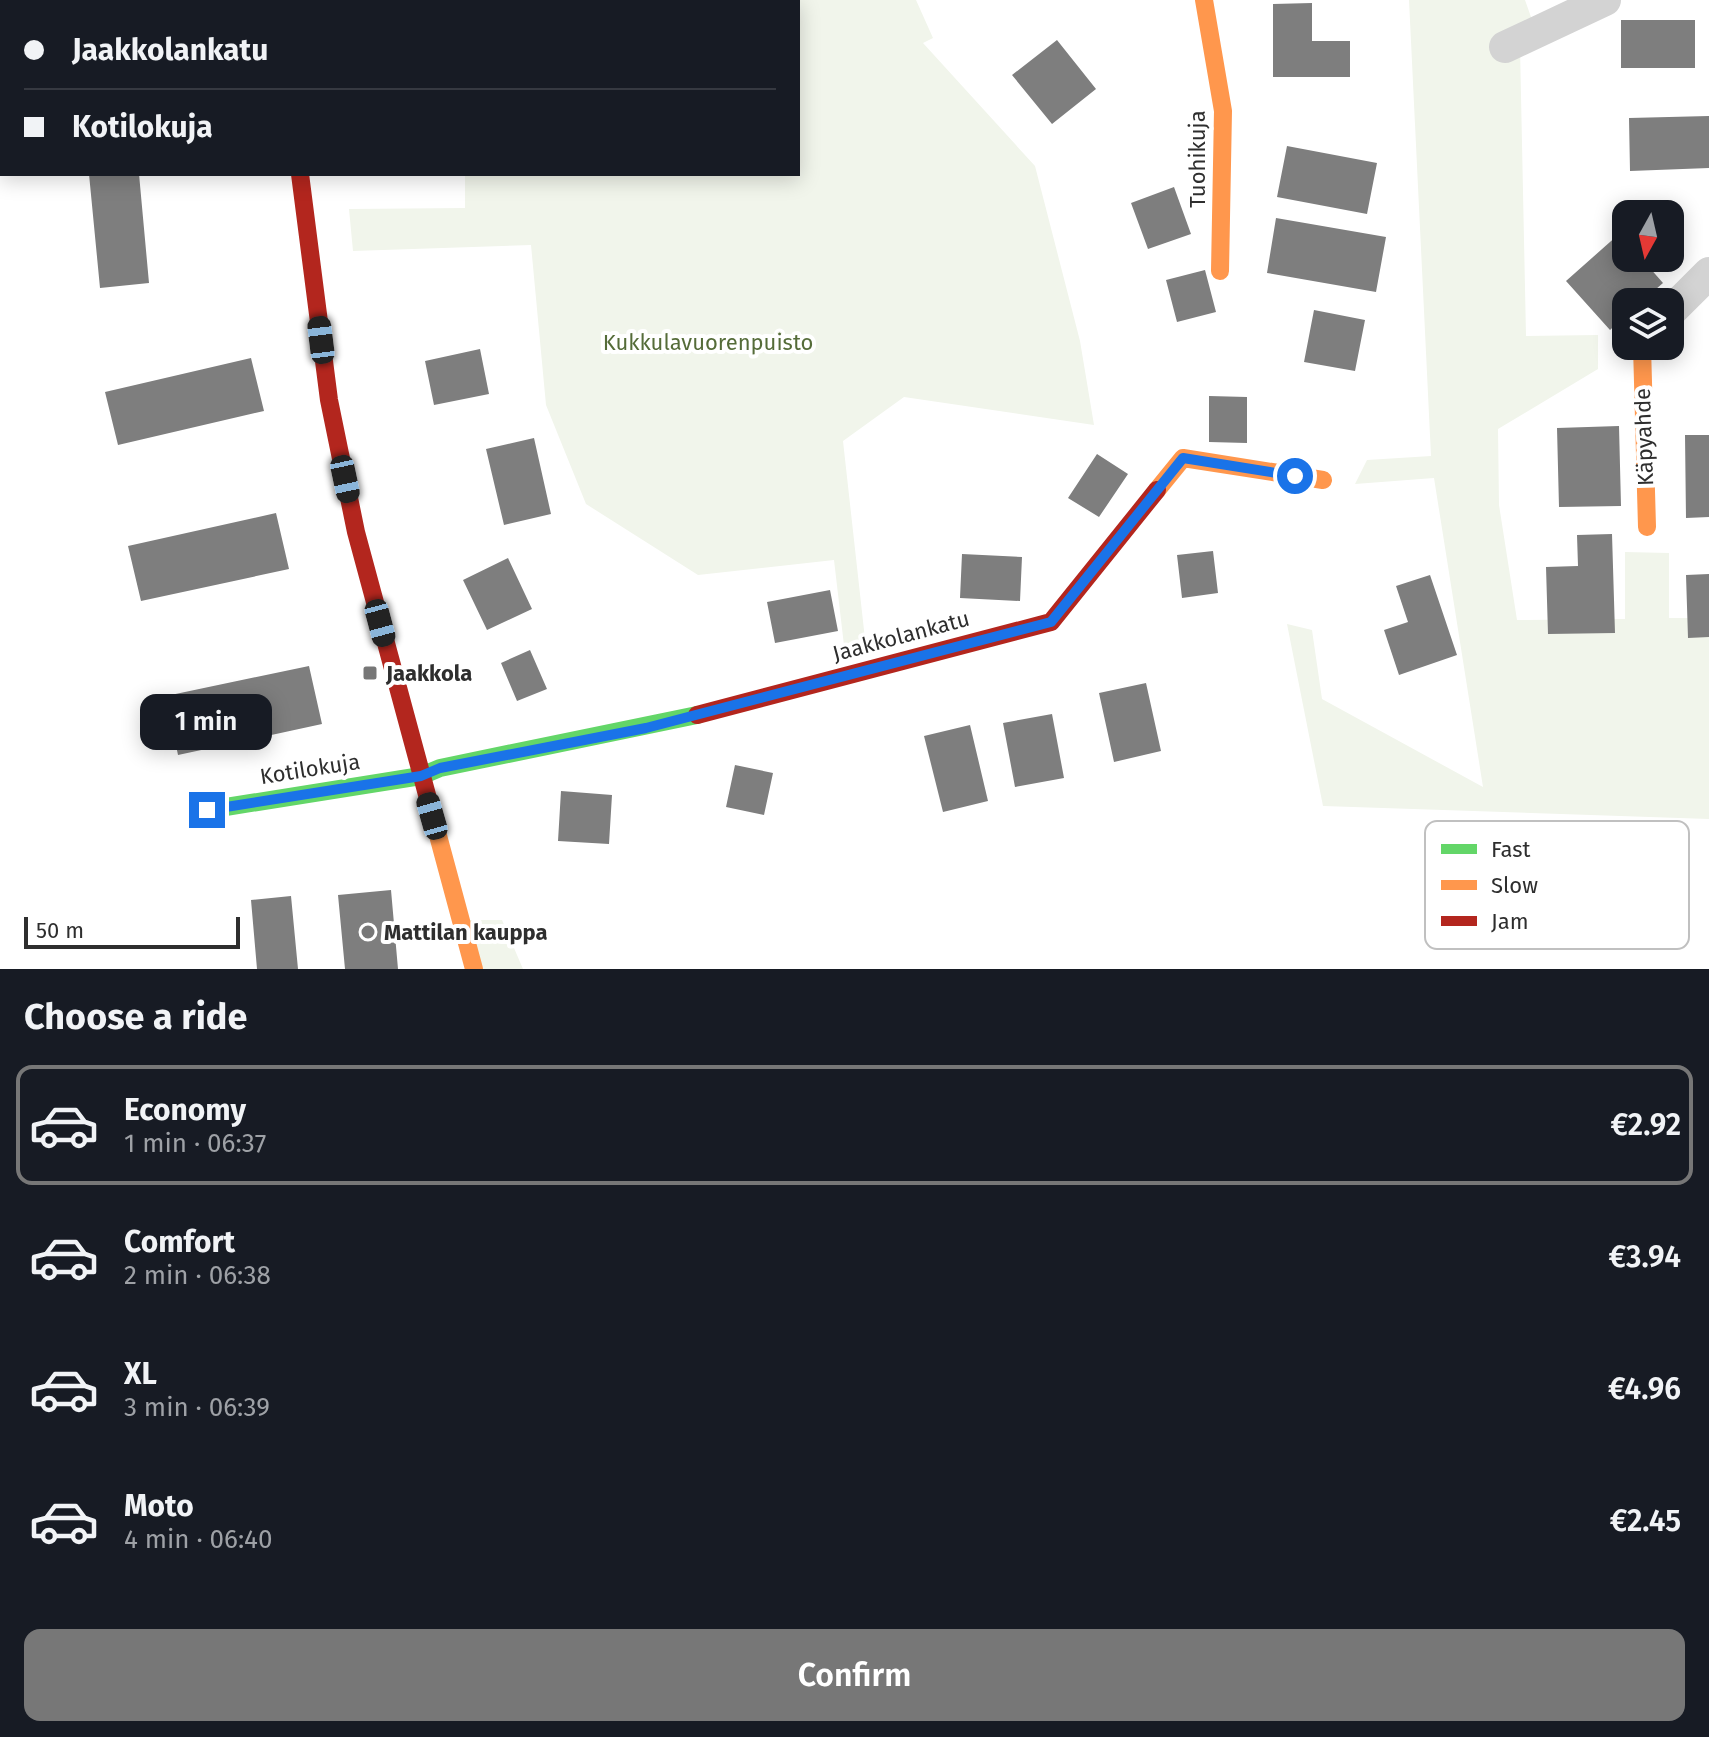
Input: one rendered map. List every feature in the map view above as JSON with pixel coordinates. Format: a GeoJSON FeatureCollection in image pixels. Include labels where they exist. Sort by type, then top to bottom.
{"type":"FeatureCollection","features":[{"type":"Feature","properties":{"kind":"street","name":"Tuohikuja"},"geometry":{"type":"LineString","coordinates":[[1204,0],[1223,111],[1220,271]]}},
{"type":"Feature","properties":{"kind":"street"},"geometry":{"type":"LineString","coordinates":[[1505,47],[1605,0]]}},
{"type":"Feature","properties":{"kind":"street"},"geometry":{"type":"LineString","coordinates":[[300,176],[329,400],[356,532],[474,969]]}},
{"type":"Feature","properties":{"kind":"street"},"geometry":{"type":"LineString","coordinates":[[1684,298],[1709,273]]}},
{"type":"Feature","properties":{"kind":"street","name":"Käpyahde"},"geometry":{"type":"LineString","coordinates":[[1642,360],[1647,527]]}},
{"type":"Feature","properties":{"kind":"street","name":"Jaakkolankatu"},"geometry":{"type":"LineString","coordinates":[[421,776],[440,768],[646,728],[1051,622],[1183,458],[1323,480]]}},
{"type":"Feature","properties":{"kind":"street","name":"Kotilokuja"},"geometry":{"type":"LineString","coordinates":[[207,810],[421,776]]}},
{"type":"Feature","properties":{"kind":"green space","name":"Kukkulavuorenpuisto"},"geometry":{"type":"Polygon","coordinates":[[[800,0],[916,0],[933,38],[923,43],[1035,166],[1080,341],[1094,425],[904,397],[843,441],[866,648],[845,654],[834,560],[698,575],[586,504],[546,405],[531,245],[353,251],[349,209],[465,208],[465,176],[800,176],[800,0]]]}},
{"type":"Feature","properties":{"kind":"green space"},"geometry":{"type":"Polygon","coordinates":[[[1409,0],[1525,0],[1538,37],[1520,47],[1526,336],[1598,335],[1598,369],[1498,429],[1499,505],[1517,620],[1625,619],[1625,552],[1669,553],[1669,618],[1709,618],[1709,819],[1323,806],[1287,624],[1312,630],[1322,699],[1483,787],[1434,478],[1355,484],[1367,460],[1431,456],[1409,0]]]}},
{"type":"Feature","properties":{"kind":"green space"},"geometry":{"type":"Polygon","coordinates":[[[458,920],[502,920],[523,969],[474,969],[458,920]]]}},
{"type":"Feature","properties":{"kind":"building"},"geometry":{"type":"Polygon","coordinates":[[[1312,3],[1312,41],[1350,41],[1350,77],[1273,77],[1273,4],[1312,3]]]}},
{"type":"Feature","properties":{"kind":"building"},"geometry":{"type":"Polygon","coordinates":[[[1621,20],[1695,20],[1695,68],[1621,68],[1621,20]]]}},
{"type":"Feature","properties":{"kind":"building"},"geometry":{"type":"Polygon","coordinates":[[[1057,40],[1096,89],[1052,124],[1012,75],[1057,40]]]}},
{"type":"Feature","properties":{"kind":"building"},"geometry":{"type":"Polygon","coordinates":[[[1709,116],[1709,168],[1630,171],[1629,118],[1709,116]]]}},
{"type":"Feature","properties":{"kind":"building"},"geometry":{"type":"Polygon","coordinates":[[[1287,146],[1377,163],[1367,214],[1277,197],[1287,146]]]}},
{"type":"Feature","properties":{"kind":"building"},"geometry":{"type":"Polygon","coordinates":[[[89,176],[139,176],[149,283],[100,288],[89,176]]]}},
{"type":"Feature","properties":{"kind":"building"},"geometry":{"type":"Polygon","coordinates":[[[1174,187],[1191,234],[1148,249],[1131,203],[1174,187]]]}},
{"type":"Feature","properties":{"kind":"building"},"geometry":{"type":"Polygon","coordinates":[[[1276,218],[1386,237],[1376,292],[1267,273],[1276,218]]]}},
{"type":"Feature","properties":{"kind":"building"},"geometry":{"type":"Polygon","coordinates":[[[1612,240],[1612,272],[1653,272],[1663,283],[1657,288],[1612,288],[1610,330],[1566,281],[1612,240]]]}},
{"type":"Feature","properties":{"kind":"building"},"geometry":{"type":"Polygon","coordinates":[[[1205,270],[1216,312],[1177,322],[1166,280],[1205,270]]]}},
{"type":"Feature","properties":{"kind":"building"},"geometry":{"type":"Polygon","coordinates":[[[1314,310],[1365,320],[1355,371],[1304,362],[1314,310]]]}},
{"type":"Feature","properties":{"kind":"building"},"geometry":{"type":"Polygon","coordinates":[[[480,349],[489,394],[434,405],[425,361],[480,349]]]}},
{"type":"Feature","properties":{"kind":"building"},"geometry":{"type":"Polygon","coordinates":[[[251,358],[264,411],[118,445],[105,392],[251,358]]]}},
{"type":"Feature","properties":{"kind":"building"},"geometry":{"type":"Polygon","coordinates":[[[1209,396],[1247,397],[1247,443],[1209,442],[1209,396]]]}},
{"type":"Feature","properties":{"kind":"building"},"geometry":{"type":"Polygon","coordinates":[[[1619,426],[1621,506],[1559,507],[1557,428],[1619,426]]]}},
{"type":"Feature","properties":{"kind":"building"},"geometry":{"type":"Polygon","coordinates":[[[1685,435],[1709,435],[1709,517],[1686,518],[1685,435]]]}},
{"type":"Feature","properties":{"kind":"building"},"geometry":{"type":"Polygon","coordinates":[[[534,438],[551,514],[504,525],[486,449],[534,438]]]}},
{"type":"Feature","properties":{"kind":"building"},"geometry":{"type":"Polygon","coordinates":[[[1097,454],[1128,474],[1099,517],[1068,498],[1097,454]]]}},
{"type":"Feature","properties":{"kind":"building"},"geometry":{"type":"Polygon","coordinates":[[[276,513],[289,569],[141,601],[128,546],[276,513]]]}},
{"type":"Feature","properties":{"kind":"building"},"geometry":{"type":"Polygon","coordinates":[[[1612,534],[1615,633],[1548,634],[1546,567],[1578,566],[1577,535],[1612,534]]]}},
{"type":"Feature","properties":{"kind":"building"},"geometry":{"type":"Polygon","coordinates":[[[1213,551],[1218,593],[1182,598],[1177,555],[1213,551]]]}},
{"type":"Feature","properties":{"kind":"building"},"geometry":{"type":"Polygon","coordinates":[[[962,554],[1022,557],[1020,601],[960,598],[962,554]]]}},
{"type":"Feature","properties":{"kind":"building"},"geometry":{"type":"Polygon","coordinates":[[[508,558],[532,609],[487,630],[463,580],[508,558]]]}},
{"type":"Feature","properties":{"kind":"building"},"geometry":{"type":"Polygon","coordinates":[[[1709,574],[1709,637],[1688,638],[1686,575],[1709,574]]]}},
{"type":"Feature","properties":{"kind":"building"},"geometry":{"type":"Polygon","coordinates":[[[1430,575],[1457,655],[1399,675],[1384,630],[1408,622],[1396,586],[1430,575]]]}},
{"type":"Feature","properties":{"kind":"building"},"geometry":{"type":"Polygon","coordinates":[[[830,590],[838,631],[775,643],[767,602],[830,590]]]}},
{"type":"Feature","properties":{"kind":"building"},"geometry":{"type":"Polygon","coordinates":[[[530,650],[547,689],[517,701],[501,663],[530,650]]]}},
{"type":"Feature","properties":{"kind":"building"},"geometry":{"type":"Polygon","coordinates":[[[309,666],[322,724],[178,755],[166,696],[309,666]]]}},
{"type":"Feature","properties":{"kind":"building"},"geometry":{"type":"Polygon","coordinates":[[[1146,683],[1161,751],[1114,762],[1099,693],[1146,683]]]}},
{"type":"Feature","properties":{"kind":"building"},"geometry":{"type":"Polygon","coordinates":[[[1052,714],[1064,778],[1015,787],[1003,723],[1052,714]]]}},
{"type":"Feature","properties":{"kind":"building"},"geometry":{"type":"Polygon","coordinates":[[[970,725],[988,801],[943,812],[924,736],[970,725]]]}},
{"type":"Feature","properties":{"kind":"building"},"geometry":{"type":"Polygon","coordinates":[[[735,765],[773,773],[764,815],[726,807],[735,765]]]}},
{"type":"Feature","properties":{"kind":"building"},"geometry":{"type":"Polygon","coordinates":[[[561,791],[612,795],[609,844],[558,841],[561,791]]]}},
{"type":"Feature","properties":{"kind":"building","name":"Mattilan kauppa"},"geometry":{"type":"Polygon","coordinates":[[[391,890],[398,969],[345,969],[338,895],[391,890]]]}},
{"type":"Feature","properties":{"kind":"building"},"geometry":{"type":"Polygon","coordinates":[[[291,896],[298,969],[257,969],[251,900],[291,896]]]}},
{"type":"Feature","properties":{"kind":"traffic: fast"},"geometry":{"type":"LineString","coordinates":[[207,810],[421,776],[440,768],[697,715]]}},
{"type":"Feature","properties":{"kind":"traffic: slow"},"geometry":{"type":"LineString","coordinates":[[1204,0],[1223,111],[1220,271]]}},
{"type":"Feature","properties":{"kind":"traffic: slow"},"geometry":{"type":"LineString","coordinates":[[1642,360],[1647,527]]}},
{"type":"Feature","properties":{"kind":"traffic: slow"},"geometry":{"type":"LineString","coordinates":[[1157,490],[1183,458],[1323,480]]}},
{"type":"Feature","properties":{"kind":"traffic: slow"},"geometry":{"type":"LineString","coordinates":[[433,817],[474,969]]}},
{"type":"Feature","properties":{"kind":"traffic: jam"},"geometry":{"type":"LineString","coordinates":[[300,176],[329,400],[356,532],[433,817]]}},
{"type":"Feature","properties":{"kind":"traffic: jam"},"geometry":{"type":"LineString","coordinates":[[697,715],[1051,622],[1157,490]]}},
{"type":"Feature","properties":{"kind":"place","name":"Jaakkola"},"geometry":{"type":"Point","coordinates":[370,673]}},
{"type":"Feature","properties":{"kind":"place","name":"Mattilan kauppa"},"geometry":{"type":"Point","coordinates":[368,932]}},
{"type":"Feature","properties":{"kind":"route"},"geometry":{"type":"LineString","coordinates":[[207,810],[421,776],[440,768],[646,728],[1051,622],[1183,458],[1295,476]]}}]}
